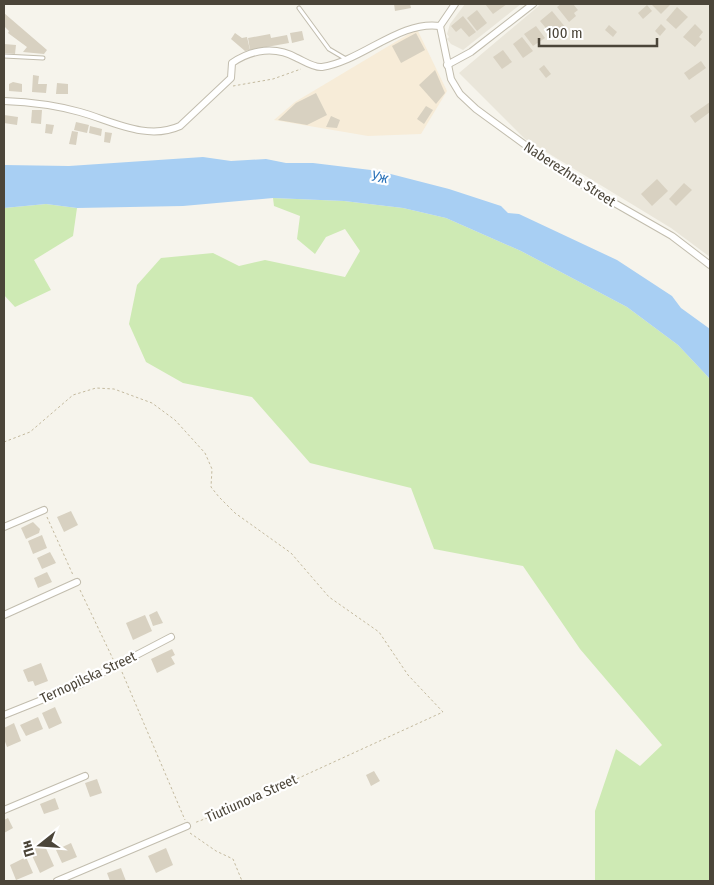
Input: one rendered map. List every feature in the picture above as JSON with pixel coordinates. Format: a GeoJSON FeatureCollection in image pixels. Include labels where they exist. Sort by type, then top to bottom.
{"type":"FeatureCollection","features":[{"type":"Feature","properties":{"kind":"street"},"geometry":{"type":"LineString","coordinates":[[4,100],[43,104],[135,129],[160,132],[180,126],[231,78],[232,63],[246,55],[260,51],[284,52],[314,66],[323,67],[346,59],[413,27],[427,24],[440,26],[455,4]]}},
{"type":"Feature","properties":{"kind":"street"},"geometry":{"type":"LineString","coordinates":[[447,65],[471,52],[533,4]]}},
{"type":"Feature","properties":{"kind":"street","name":"Naberezhna Street"},"geometry":{"type":"LineString","coordinates":[[440,26],[451,79],[460,94],[476,109],[570,178],[672,236],[710,264]]}},
{"type":"Feature","properties":{"kind":"street"},"geometry":{"type":"LineString","coordinates":[[4,528],[44,510]]}},
{"type":"Feature","properties":{"kind":"street"},"geometry":{"type":"LineString","coordinates":[[4,615],[77,582]]}},
{"type":"Feature","properties":{"kind":"street","name":"Ternopilska Street"},"geometry":{"type":"LineString","coordinates":[[4,715],[79,685],[171,637]]}},
{"type":"Feature","properties":{"kind":"street"},"geometry":{"type":"LineString","coordinates":[[4,810],[85,776]]}},
{"type":"Feature","properties":{"kind":"street","name":"Tiutiunova Street"},"geometry":{"type":"LineString","coordinates":[[57,881],[187,826]]}},
{"type":"Feature","properties":{"kind":"lane"},"geometry":{"type":"LineString","coordinates":[[299,8],[329,48],[346,59]]}},
{"type":"Feature","properties":{"kind":"lane"},"geometry":{"type":"LineString","coordinates":[[4,56],[43,58]]}},
{"type":"Feature","properties":{"kind":"path"},"geometry":{"type":"LineString","coordinates":[[219,90],[253,81],[273,79],[294,70],[314,66]]}},
{"type":"Feature","properties":{"kind":"path","name":"Tiutiunova Street"},"geometry":{"type":"LineString","coordinates":[[4,442],[30,432],[73,395],[96,388],[114,389],[152,403],[175,420],[205,453],[212,469],[211,487],[218,497],[235,513],[291,553],[329,596],[379,632],[408,674],[443,712],[231,809],[187,826]]}},
{"type":"Feature","properties":{"kind":"path"},"geometry":{"type":"LineString","coordinates":[[44,510],[116,665],[125,675],[190,833],[216,851],[233,859],[242,881]]}},
{"type":"Feature","properties":{"kind":"shaded area"},"geometry":{"type":"Polygon","coordinates":[[[465,4],[521,4],[463,50],[451,44],[447,39],[449,37],[447,34],[450,24],[465,4]]]}},
{"type":"Feature","properties":{"kind":"shaded area"},"geometry":{"type":"Polygon","coordinates":[[[541,4],[710,4],[710,257],[671,228],[525,139],[459,73],[541,4]]]}},
{"type":"Feature","properties":{"kind":"shaded area"},"geometry":{"type":"Polygon","coordinates":[[[417,29],[447,91],[421,134],[368,136],[274,120],[295,102],[417,29]]]}},
{"type":"Feature","properties":{"kind":"green space"},"geometry":{"type":"Polygon","coordinates":[[[273,198],[344,201],[403,208],[446,218],[521,251],[627,307],[678,345],[710,379],[710,881],[595,881],[595,811],[616,749],[640,766],[662,745],[580,649],[523,566],[434,549],[411,488],[310,463],[252,397],[183,383],[146,362],[129,324],[137,285],[161,258],[213,253],[239,266],[265,260],[345,277],[360,251],[345,229],[326,237],[315,254],[297,239],[300,216],[274,206],[273,198]]]}},
{"type":"Feature","properties":{"kind":"green space"},"geometry":{"type":"Polygon","coordinates":[[[46,204],[77,208],[73,236],[34,260],[51,290],[15,307],[4,295],[4,208],[46,204]]]}},
{"type":"Feature","properties":{"kind":"water","name":"Уж"},"geometry":{"type":"Polygon","coordinates":[[[203,157],[231,161],[266,159],[286,163],[313,163],[379,171],[449,189],[501,206],[508,213],[519,214],[617,260],[672,296],[681,308],[710,329],[710,379],[678,345],[627,307],[521,251],[446,218],[403,208],[344,201],[273,198],[183,206],[77,208],[46,204],[4,208],[4,165],[69,166],[203,157]]]}},
{"type":"Feature","properties":{"kind":"building"},"geometry":{"type":"Polygon","coordinates":[[[394,4],[410,4],[411,8],[395,11],[394,4]]]}},
{"type":"Feature","properties":{"kind":"building"},"geometry":{"type":"Polygon","coordinates":[[[485,4],[507,4],[493,14],[485,4]]]}},
{"type":"Feature","properties":{"kind":"building"},"geometry":{"type":"Polygon","coordinates":[[[561,4],[573,4],[578,10],[574,13],[576,16],[569,22],[557,7],[561,4]]]}},
{"type":"Feature","properties":{"kind":"building"},"geometry":{"type":"Polygon","coordinates":[[[651,4],[669,4],[670,5],[661,14],[651,4]]]}},
{"type":"Feature","properties":{"kind":"building"},"geometry":{"type":"Polygon","coordinates":[[[647,5],[652,11],[643,19],[638,13],[647,5]]]}},
{"type":"Feature","properties":{"kind":"building"},"geometry":{"type":"Polygon","coordinates":[[[677,7],[688,17],[676,29],[666,20],[677,7]]]}},
{"type":"Feature","properties":{"kind":"building"},"geometry":{"type":"Polygon","coordinates":[[[477,10],[487,23],[477,31],[467,18],[477,10]]]}},
{"type":"Feature","properties":{"kind":"building"},"geometry":{"type":"Polygon","coordinates":[[[552,11],[566,28],[554,38],[540,21],[552,11]]]}},
{"type":"Feature","properties":{"kind":"building"},"geometry":{"type":"Polygon","coordinates":[[[4,13],[47,50],[44,54],[23,52],[27,47],[8,33],[9,31],[4,26],[4,13]]]}},
{"type":"Feature","properties":{"kind":"building"},"geometry":{"type":"Polygon","coordinates":[[[463,16],[476,32],[469,37],[461,28],[456,32],[451,26],[463,16]]]}},
{"type":"Feature","properties":{"kind":"building"},"geometry":{"type":"Polygon","coordinates":[[[661,24],[666,29],[660,36],[655,31],[661,24]]]}},
{"type":"Feature","properties":{"kind":"building"},"geometry":{"type":"Polygon","coordinates":[[[695,24],[703,32],[699,37],[702,39],[695,47],[683,37],[695,24]]]}},
{"type":"Feature","properties":{"kind":"building"},"geometry":{"type":"Polygon","coordinates":[[[609,25],[617,32],[613,37],[605,30],[609,25]]]}},
{"type":"Feature","properties":{"kind":"building"},"geometry":{"type":"Polygon","coordinates":[[[536,26],[545,38],[533,46],[524,34],[536,26]]]}},
{"type":"Feature","properties":{"kind":"building"},"geometry":{"type":"Polygon","coordinates":[[[302,31],[304,40],[292,43],[290,33],[302,31]]]}},
{"type":"Feature","properties":{"kind":"building"},"geometry":{"type":"Polygon","coordinates":[[[235,33],[242,38],[247,37],[250,50],[245,51],[231,39],[235,33]]]}},
{"type":"Feature","properties":{"kind":"building"},"geometry":{"type":"Polygon","coordinates":[[[416,33],[425,50],[401,63],[392,46],[416,33]]]}},
{"type":"Feature","properties":{"kind":"building"},"geometry":{"type":"Polygon","coordinates":[[[270,34],[271,38],[287,35],[289,43],[250,50],[248,38],[270,34]]]}},
{"type":"Feature","properties":{"kind":"building"},"geometry":{"type":"Polygon","coordinates":[[[522,37],[533,51],[523,58],[513,44],[522,37]]]}},
{"type":"Feature","properties":{"kind":"building"},"geometry":{"type":"Polygon","coordinates":[[[4,44],[16,45],[15,54],[4,53],[4,44]]]}},
{"type":"Feature","properties":{"kind":"building"},"geometry":{"type":"Polygon","coordinates":[[[503,50],[512,62],[502,69],[493,57],[503,50]]]}},
{"type":"Feature","properties":{"kind":"building"},"geometry":{"type":"Polygon","coordinates":[[[701,61],[706,68],[689,80],[684,73],[701,61]]]}},
{"type":"Feature","properties":{"kind":"building"},"geometry":{"type":"Polygon","coordinates":[[[544,65],[551,74],[546,78],[539,69],[544,65]]]}},
{"type":"Feature","properties":{"kind":"building"},"geometry":{"type":"Polygon","coordinates":[[[435,70],[445,93],[436,104],[419,85],[435,70]]]}},
{"type":"Feature","properties":{"kind":"building"},"geometry":{"type":"Polygon","coordinates":[[[33,75],[39,76],[38,84],[47,84],[46,93],[32,92],[33,75]]]}},
{"type":"Feature","properties":{"kind":"building"},"geometry":{"type":"Polygon","coordinates":[[[13,82],[22,84],[22,92],[9,91],[9,84],[13,82]]]}},
{"type":"Feature","properties":{"kind":"building"},"geometry":{"type":"Polygon","coordinates":[[[57,83],[68,84],[68,94],[56,94],[57,83]]]}},
{"type":"Feature","properties":{"kind":"building"},"geometry":{"type":"Polygon","coordinates":[[[316,93],[327,115],[307,125],[278,120],[296,103],[316,93]]]}},
{"type":"Feature","properties":{"kind":"building"},"geometry":{"type":"Polygon","coordinates":[[[710,102],[710,112],[695,123],[690,116],[710,102]]]}},
{"type":"Feature","properties":{"kind":"building"},"geometry":{"type":"Polygon","coordinates":[[[426,106],[433,110],[424,124],[417,119],[426,106]]]}},
{"type":"Feature","properties":{"kind":"building"},"geometry":{"type":"Polygon","coordinates":[[[32,110],[42,110],[41,124],[31,123],[32,110]]]}},
{"type":"Feature","properties":{"kind":"building"},"geometry":{"type":"Polygon","coordinates":[[[4,115],[18,117],[17,125],[4,123],[4,115]]]}},
{"type":"Feature","properties":{"kind":"building"},"geometry":{"type":"Polygon","coordinates":[[[331,116],[340,120],[337,128],[326,127],[331,116]]]}},
{"type":"Feature","properties":{"kind":"building"},"geometry":{"type":"Polygon","coordinates":[[[76,122],[89,125],[87,133],[74,130],[76,122]]]}},
{"type":"Feature","properties":{"kind":"building"},"geometry":{"type":"Polygon","coordinates":[[[46,124],[54,125],[52,134],[45,133],[46,124]]]}},
{"type":"Feature","properties":{"kind":"building"},"geometry":{"type":"Polygon","coordinates":[[[90,126],[102,129],[101,136],[89,133],[90,126]]]}},
{"type":"Feature","properties":{"kind":"building"},"geometry":{"type":"Polygon","coordinates":[[[72,131],[78,132],[76,145],[69,144],[72,131]]]}},
{"type":"Feature","properties":{"kind":"building"},"geometry":{"type":"Polygon","coordinates":[[[105,132],[112,133],[110,143],[104,142],[105,132]]]}},
{"type":"Feature","properties":{"kind":"building"},"geometry":{"type":"Polygon","coordinates":[[[657,179],[668,191],[652,206],[641,194],[657,179]]]}},
{"type":"Feature","properties":{"kind":"building"},"geometry":{"type":"Polygon","coordinates":[[[684,183],[692,190],[676,206],[669,199],[684,183]]]}},
{"type":"Feature","properties":{"kind":"building"},"geometry":{"type":"Polygon","coordinates":[[[71,511],[78,525],[64,532],[57,517],[71,511]]]}},
{"type":"Feature","properties":{"kind":"building"},"geometry":{"type":"Polygon","coordinates":[[[33,522],[40,529],[39,533],[26,539],[21,528],[33,522]]]}},
{"type":"Feature","properties":{"kind":"building"},"geometry":{"type":"Polygon","coordinates":[[[42,535],[47,548],[33,554],[28,541],[42,535]]]}},
{"type":"Feature","properties":{"kind":"building"},"geometry":{"type":"Polygon","coordinates":[[[50,552],[56,563],[42,569],[37,558],[50,552]]]}},
{"type":"Feature","properties":{"kind":"building"},"geometry":{"type":"Polygon","coordinates":[[[47,572],[52,582],[38,588],[34,578],[47,572]]]}},
{"type":"Feature","properties":{"kind":"building"},"geometry":{"type":"Polygon","coordinates":[[[157,611],[163,623],[153,626],[149,615],[157,611]]]}},
{"type":"Feature","properties":{"kind":"building"},"geometry":{"type":"Polygon","coordinates":[[[145,615],[152,631],[133,640],[126,623],[145,615]]]}},
{"type":"Feature","properties":{"kind":"building"},"geometry":{"type":"Polygon","coordinates":[[[172,649],[175,655],[171,657],[175,664],[157,673],[151,659],[172,649]]]}},
{"type":"Feature","properties":{"kind":"building"},"geometry":{"type":"Polygon","coordinates":[[[41,663],[48,681],[35,686],[33,681],[28,682],[23,670],[41,663]]]}},
{"type":"Feature","properties":{"kind":"building"},"geometry":{"type":"Polygon","coordinates":[[[55,707],[62,723],[49,729],[42,713],[55,707]]]}},
{"type":"Feature","properties":{"kind":"building"},"geometry":{"type":"Polygon","coordinates":[[[38,717],[43,729],[26,736],[20,725],[38,717]]]}},
{"type":"Feature","properties":{"kind":"building"},"geometry":{"type":"Polygon","coordinates":[[[14,723],[21,741],[7,747],[4,739],[4,728],[14,723]]]}},
{"type":"Feature","properties":{"kind":"building"},"geometry":{"type":"Polygon","coordinates":[[[374,771],[380,781],[371,786],[366,775],[374,771]]]}},
{"type":"Feature","properties":{"kind":"building"},"geometry":{"type":"Polygon","coordinates":[[[97,779],[102,793],[90,797],[85,783],[97,779]]]}},
{"type":"Feature","properties":{"kind":"building"},"geometry":{"type":"Polygon","coordinates":[[[55,798],[59,809],[44,814],[40,804],[55,798]]]}},
{"type":"Feature","properties":{"kind":"building"},"geometry":{"type":"Polygon","coordinates":[[[8,818],[13,828],[4,833],[4,820],[8,818]]]}},
{"type":"Feature","properties":{"kind":"building"},"geometry":{"type":"Polygon","coordinates":[[[71,843],[77,857],[62,863],[56,850],[71,843]]]}},
{"type":"Feature","properties":{"kind":"building"},"geometry":{"type":"Polygon","coordinates":[[[44,844],[54,866],[40,873],[30,851],[44,844]]]}},
{"type":"Feature","properties":{"kind":"building"},"geometry":{"type":"Polygon","coordinates":[[[166,848],[173,865],[156,873],[148,856],[166,848]]]}},
{"type":"Feature","properties":{"kind":"building"},"geometry":{"type":"Polygon","coordinates":[[[26,857],[33,873],[16,880],[10,865],[26,857]]]}},
{"type":"Feature","properties":{"kind":"building"},"geometry":{"type":"Polygon","coordinates":[[[121,868],[126,881],[110,881],[107,873],[121,868]]]}}]}
